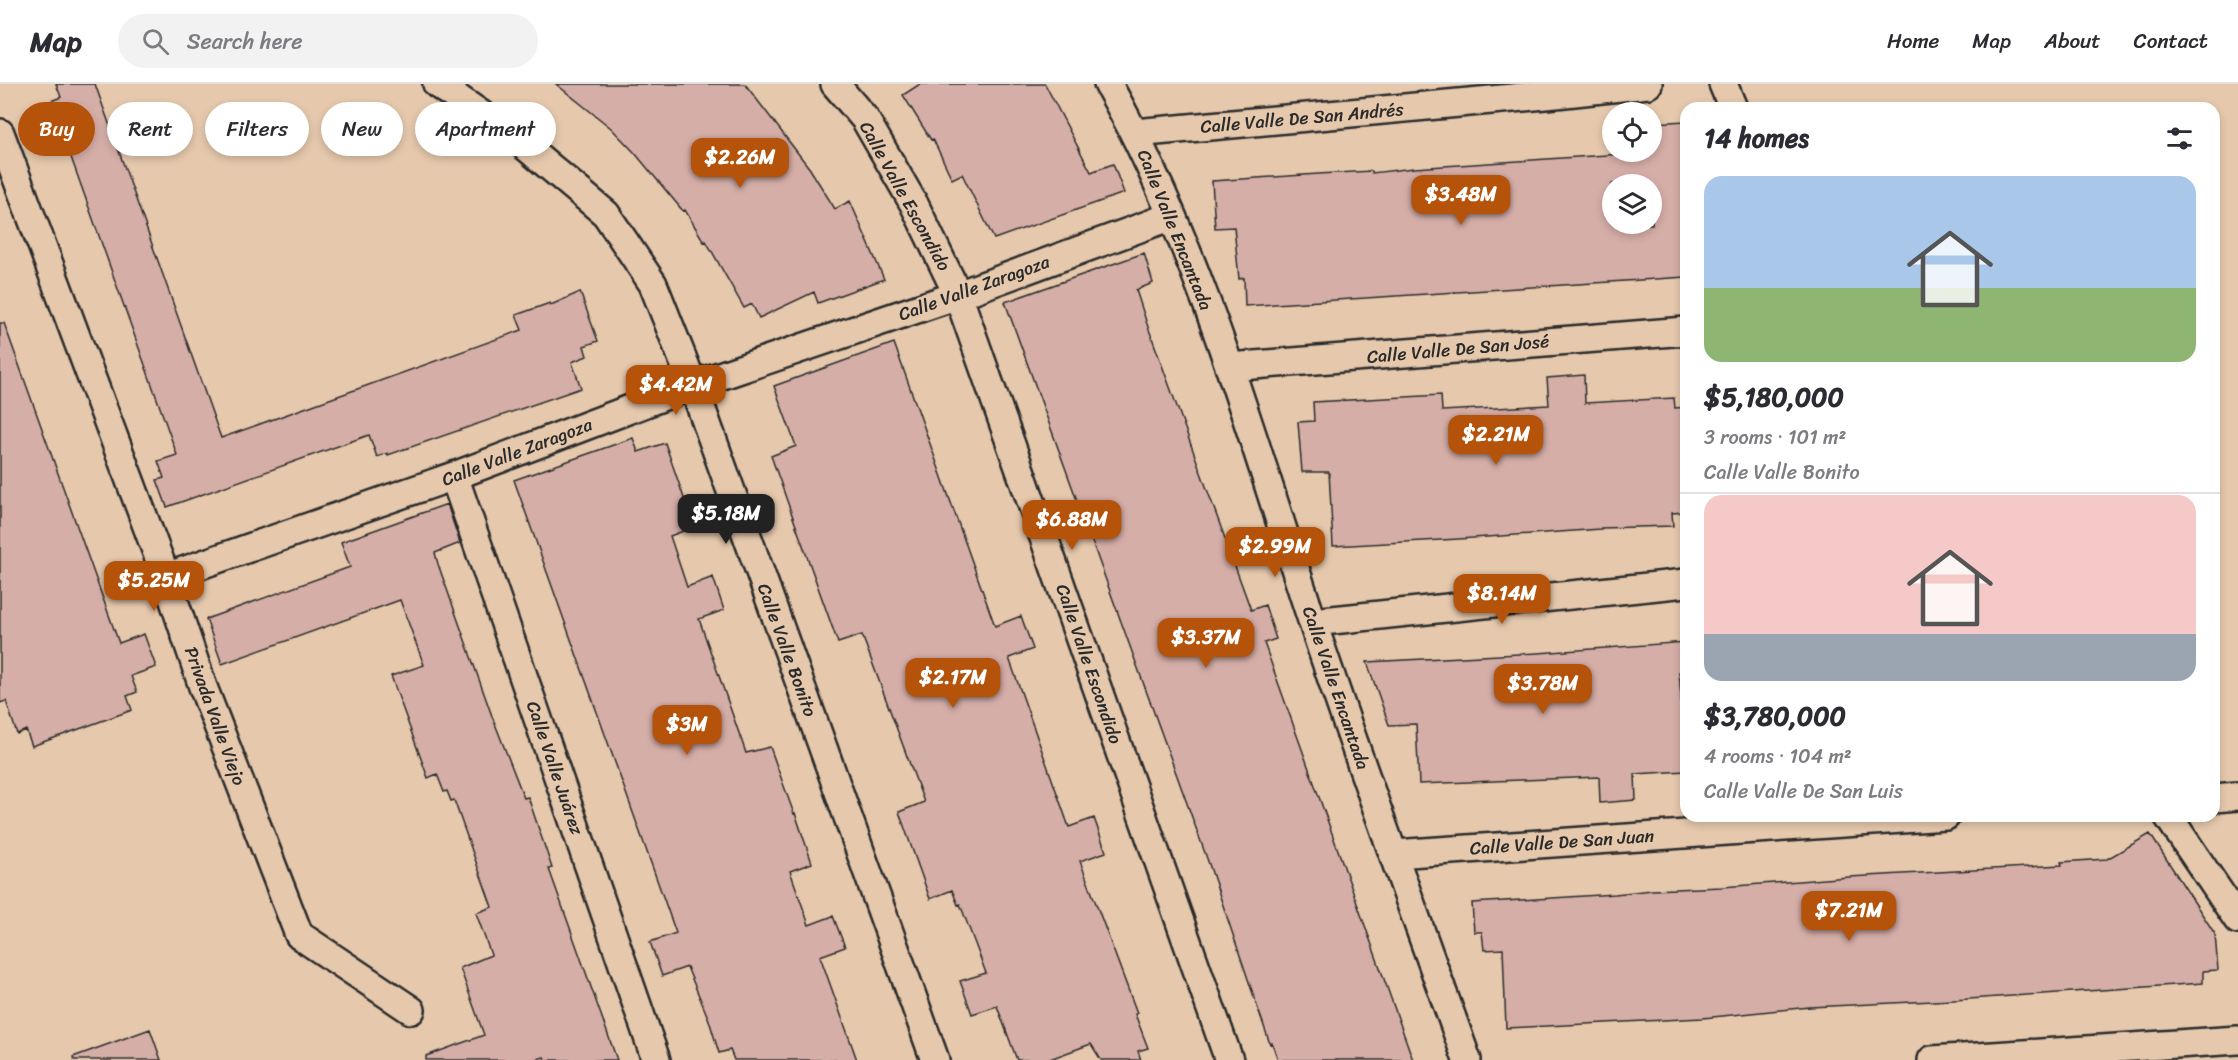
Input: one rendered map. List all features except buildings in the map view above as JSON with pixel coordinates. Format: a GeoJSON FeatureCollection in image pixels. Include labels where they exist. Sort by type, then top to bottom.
{"type":"FeatureCollection","features":[{"type":"Feature","properties":{"kind":"street","name":"Calle Valle Bonito"},"geometry":{"type":"LineString","coordinates":[[437,84],[518,140],[606,214],[653,284],[693,385],[934,1060]]}},
{"type":"Feature","properties":{"kind":"street","name":"Calle Valle Escondido"},"geometry":{"type":"LineString","coordinates":[[835,84],[865,119],[909,195],[958,295],[1229,1060]]}},
{"type":"Feature","properties":{"kind":"street","name":"Calle Valle Encantada"},"geometry":{"type":"LineString","coordinates":[[1108,84],[1135,133],[1172,216],[1229,368],[1313,622],[1467,1060]]}},
{"type":"Feature","properties":{"kind":"street","name":"Calle Valle De San Andrés"},"geometry":{"type":"LineString","coordinates":[[1135,133],[1549,89],[1648,84]]}},
{"type":"Feature","properties":{"kind":"street"},"geometry":{"type":"LineString","coordinates":[[1723,84],[1730,102]]}},
{"type":"Feature","properties":{"kind":"street","name":"Privada Valle Viejo"},"geometry":{"type":"LineString","coordinates":[[0,133],[166,578],[203,687],[299,934],[411,1010]]}},
{"type":"Feature","properties":{"kind":"street","name":"Calle Valle Zaragoza"},"geometry":{"type":"LineString","coordinates":[[166,578],[454,476],[693,385],[958,295],[1172,216]]}},
{"type":"Feature","properties":{"kind":"street","name":"Calle Valle De San José"},"geometry":{"type":"LineString","coordinates":[[1229,368],[1680,331]]}},
{"type":"Feature","properties":{"kind":"street","name":"Calle Valle Juárez"},"geometry":{"type":"LineString","coordinates":[[454,476],[656,1060]]}},
{"type":"Feature","properties":{"kind":"street"},"geometry":{"type":"LineString","coordinates":[[1313,622],[1680,584]]}},
{"type":"Feature","properties":{"kind":"street"},"geometry":{"type":"LineString","coordinates":[[2220,798],[2238,796]]}},
{"type":"Feature","properties":{"kind":"street","name":"Calle Valle De San Juan"},"geometry":{"type":"LineString","coordinates":[[1394,854],[1859,822]]}},
{"type":"Feature","properties":{"kind":"street"},"geometry":{"type":"LineString","coordinates":[[2172,822],[2238,920]]}},
{"type":"Feature","properties":{"kind":"street"},"geometry":{"type":"LineString","coordinates":[[1932,1060],[2238,1040]]}}]}
